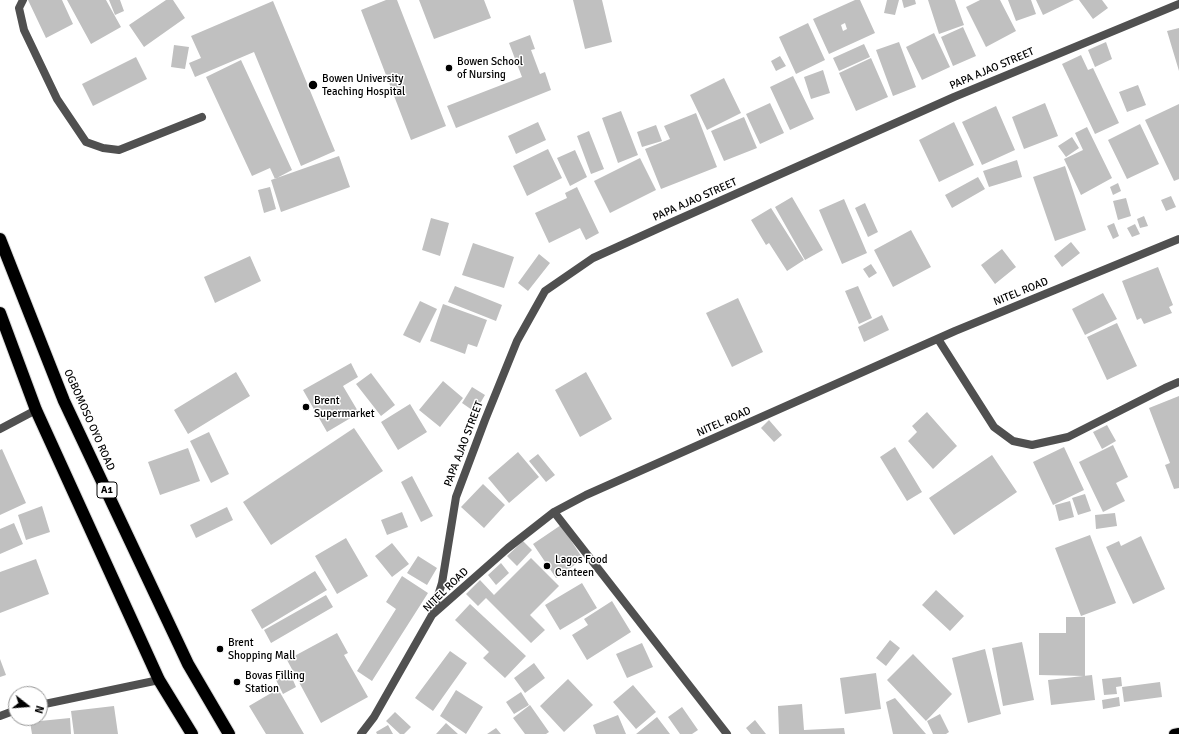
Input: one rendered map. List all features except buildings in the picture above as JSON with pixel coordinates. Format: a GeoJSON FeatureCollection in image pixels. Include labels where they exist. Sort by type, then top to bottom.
{"type":"FeatureCollection","features":[{"type":"Feature","properties":{"kind":"highway","name":"OGBOMOSO OYO ROAD"},"geometry":{"type":"LineString","coordinates":[[0,239],[64,401],[188,664],[229,734]]}},
{"type":"Feature","properties":{"kind":"highway"},"geometry":{"type":"LineString","coordinates":[[0,313],[36,410],[160,680],[192,734]]}},
{"type":"Feature","properties":{"kind":"main road"},"geometry":{"type":"LineString","coordinates":[[1174,734],[1179,733]]}},
{"type":"Feature","properties":{"kind":"street"},"geometry":{"type":"LineString","coordinates":[[23,0],[19,8],[24,30],[58,99],[86,142],[103,148],[119,150],[202,117]]}},
{"type":"Feature","properties":{"kind":"street","name":"PAPA AJAO STREET"},"geometry":{"type":"LineString","coordinates":[[432,615],[442,583],[456,497],[484,420],[517,341],[545,291],[593,258],[668,224],[954,97],[1179,4]]}},
{"type":"Feature","properties":{"kind":"street","name":"NITEL ROAD"},"geometry":{"type":"LineString","coordinates":[[361,734],[374,717],[432,615],[508,548],[554,512],[586,495],[938,339],[1179,239]]}},
{"type":"Feature","properties":{"kind":"street"},"geometry":{"type":"LineString","coordinates":[[938,339],[994,427],[1013,441],[1032,445],[1068,437],[1179,382]]}},
{"type":"Feature","properties":{"kind":"street"},"geometry":{"type":"LineString","coordinates":[[0,429],[36,410]]}},
{"type":"Feature","properties":{"kind":"street"},"geometry":{"type":"LineString","coordinates":[[554,512],[728,734]]}},
{"type":"Feature","properties":{"kind":"street"},"geometry":{"type":"LineString","coordinates":[[48,703],[160,680]]}},
{"type":"Feature","properties":{"kind":"place","name":"Bowen School of Nursing"},"geometry":{"type":"Point","coordinates":[449,68]}},
{"type":"Feature","properties":{"kind":"place","name":"Bowen University Teaching Hospital"},"geometry":{"type":"Point","coordinates":[313,85]}},
{"type":"Feature","properties":{"kind":"place","name":"Brent Supermarket"},"geometry":{"type":"Point","coordinates":[306,407]}},
{"type":"Feature","properties":{"kind":"place","name":"Lagos Food Canteen"},"geometry":{"type":"Point","coordinates":[547,566]}},
{"type":"Feature","properties":{"kind":"place","name":"Brent Shopping Mall"},"geometry":{"type":"Point","coordinates":[220,649]}},
{"type":"Feature","properties":{"kind":"place","name":"Bovas Filling Station"},"geometry":{"type":"Point","coordinates":[237,682]}}]}
